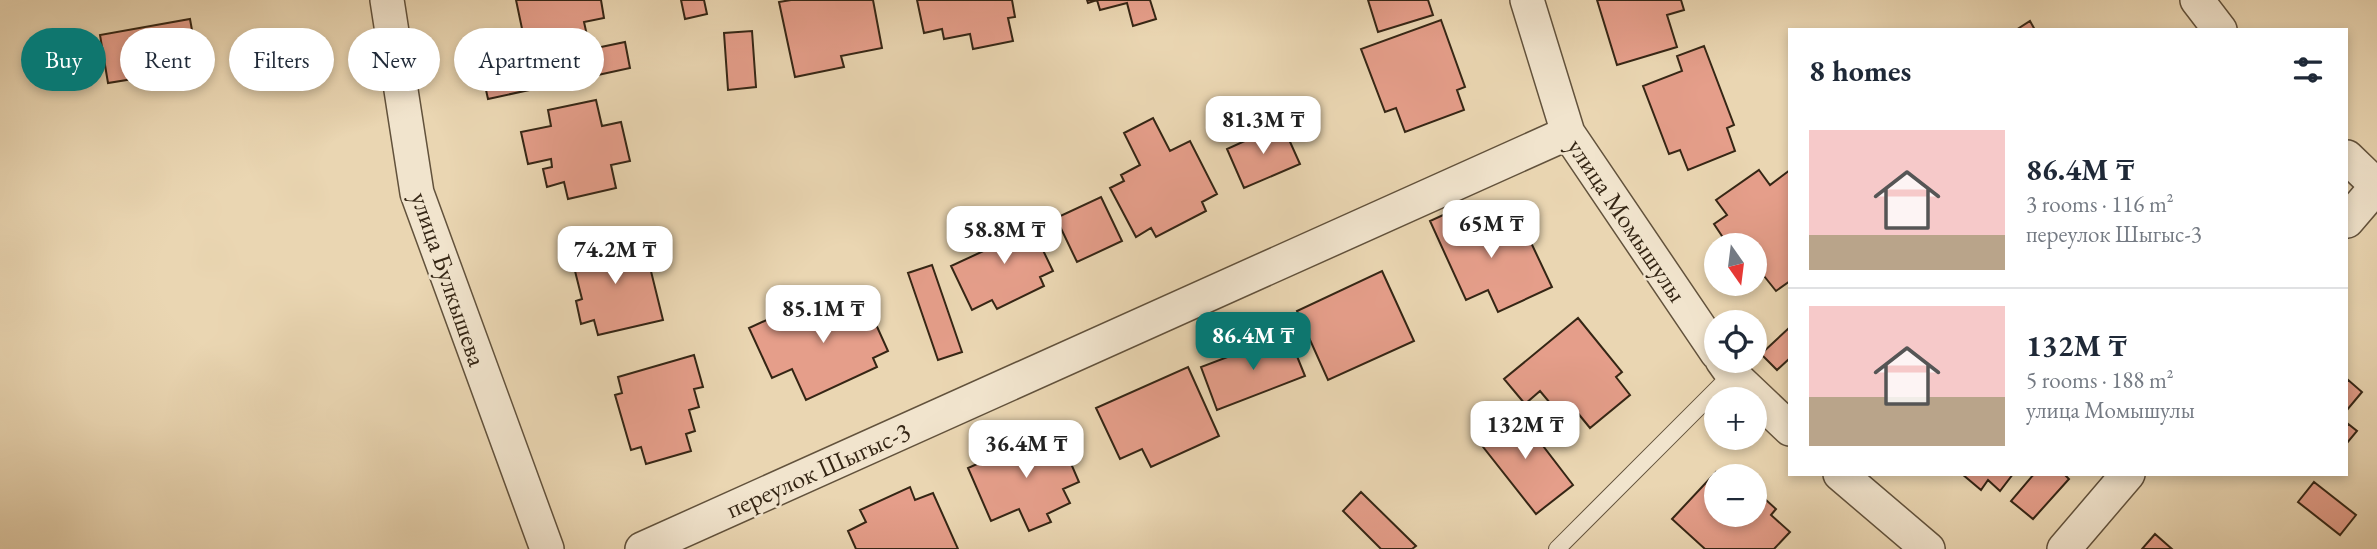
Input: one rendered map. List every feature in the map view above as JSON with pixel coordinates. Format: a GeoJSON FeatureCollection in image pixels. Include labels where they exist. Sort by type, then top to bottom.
{"type":"FeatureCollection","features":[{"type":"Feature","properties":{"kind":"street","name":"улица Булкышева"},"geometry":{"type":"LineString","coordinates":[[387,0],[416,193],[547,549]]}},
{"type":"Feature","properties":{"kind":"street","name":"улица Момышулы"},"geometry":{"type":"LineString","coordinates":[[1527,0],[1568,133],[1704,334]]}},
{"type":"Feature","properties":{"kind":"street"},"geometry":{"type":"LineString","coordinates":[[2197,0],[2218,28]]}},
{"type":"Feature","properties":{"kind":"street","name":"переулок Шыгыс-3"},"geometry":{"type":"LineString","coordinates":[[642,549],[1568,133]]}},
{"type":"Feature","properties":{"kind":"street"},"geometry":{"type":"LineString","coordinates":[[2348,158],[2377,186],[2348,220]]}},
{"type":"Feature","properties":{"kind":"street","name":"улица Момышулы"},"geometry":{"type":"LineString","coordinates":[[1734,373],[1788,427]]}},
{"type":"Feature","properties":{"kind":"street"},"geometry":{"type":"LineString","coordinates":[[1842,476],[1928,549]]}},
{"type":"Feature","properties":{"kind":"street"},"geometry":{"type":"LineString","coordinates":[[2064,549],[2127,476]]}},
{"type":"Feature","properties":{"kind":"lane"},"geometry":{"type":"LineString","coordinates":[[1557,549],[1713,373]]}},
{"type":"Feature","properties":{"kind":"building"},"geometry":{"type":"Polygon","coordinates":[[[516,0],[601,0],[604,18],[584,22],[585,28],[522,28],[516,0]]]}},
{"type":"Feature","properties":{"kind":"building"},"geometry":{"type":"Polygon","coordinates":[[[681,0],[704,0],[707,14],[685,19],[681,0]]]}},
{"type":"Feature","properties":{"kind":"building"},"geometry":{"type":"Polygon","coordinates":[[[873,0],[882,48],[841,56],[844,67],[795,77],[779,2],[873,0]]]}},
{"type":"Feature","properties":{"kind":"building"},"geometry":{"type":"Polygon","coordinates":[[[917,0],[1012,0],[1015,17],[1008,18],[1013,41],[973,49],[970,34],[944,39],[942,29],[924,33],[917,0]]]}},
{"type":"Feature","properties":{"kind":"building"},"geometry":{"type":"Polygon","coordinates":[[[1097,0],[1150,0],[1156,19],[1133,26],[1127,3],[1100,10],[1097,0]]]}},
{"type":"Feature","properties":{"kind":"building"},"geometry":{"type":"Polygon","coordinates":[[[1368,0],[1428,0],[1433,15],[1378,32],[1368,0]]]}},
{"type":"Feature","properties":{"kind":"building"},"geometry":{"type":"Polygon","coordinates":[[[1597,0],[1681,0],[1684,10],[1667,15],[1677,47],[1617,65],[1597,0]]]}},
{"type":"Feature","properties":{"kind":"building"},"geometry":{"type":"Polygon","coordinates":[[[190,19],[192,28],[139,28],[190,19]]]}},
{"type":"Feature","properties":{"kind":"building"},"geometry":{"type":"Polygon","coordinates":[[[1441,20],[1465,87],[1457,90],[1464,110],[1405,132],[1396,108],[1385,112],[1361,49],[1441,20]]]}},
{"type":"Feature","properties":{"kind":"building"},"geometry":{"type":"Polygon","coordinates":[[[2030,21],[2034,28],[2019,28],[2030,21]]]}},
{"type":"Feature","properties":{"kind":"building"},"geometry":{"type":"Polygon","coordinates":[[[120,31],[120,81],[108,83],[106,34],[120,31]]]}},
{"type":"Feature","properties":{"kind":"building"},"geometry":{"type":"Polygon","coordinates":[[[752,31],[756,87],[728,90],[724,33],[752,31]]]}},
{"type":"Feature","properties":{"kind":"building"},"geometry":{"type":"Polygon","coordinates":[[[625,42],[630,68],[604,74],[604,46],[625,42]]]}},
{"type":"Feature","properties":{"kind":"building"},"geometry":{"type":"Polygon","coordinates":[[[1704,46],[1734,125],[1727,128],[1735,151],[1688,170],[1680,150],[1669,154],[1643,86],[1682,71],[1677,56],[1704,46]]]}},
{"type":"Feature","properties":{"kind":"building"},"geometry":{"type":"Polygon","coordinates":[[[486,91],[525,91],[488,99],[486,91]]]}},
{"type":"Feature","properties":{"kind":"building"},"geometry":{"type":"Polygon","coordinates":[[[596,100],[602,126],[621,122],[630,161],[611,165],[616,188],[568,199],[564,182],[547,187],[543,169],[552,167],[551,159],[528,164],[521,132],[551,126],[548,110],[596,100]]]}},
{"type":"Feature","properties":{"kind":"building"},"geometry":{"type":"Polygon","coordinates":[[[1153,118],[1170,151],[1190,141],[1217,194],[1202,202],[1206,211],[1156,237],[1151,228],[1136,237],[1110,188],[1124,181],[1121,175],[1140,165],[1124,133],[1153,118]]]}},
{"type":"Feature","properties":{"kind":"building"},"geometry":{"type":"Polygon","coordinates":[[[1282,124],[1300,164],[1244,188],[1227,149],[1282,124]]]}},
{"type":"Feature","properties":{"kind":"building"},"geometry":{"type":"Polygon","coordinates":[[[1759,170],[1770,185],[1788,172],[1788,282],[1776,291],[1768,281],[1768,233],[1720,233],[1714,224],[1727,215],[1716,200],[1759,170]]]}},
{"type":"Feature","properties":{"kind":"building"},"geometry":{"type":"Polygon","coordinates":[[[1101,197],[1122,241],[1077,262],[1056,218],[1101,197]]]}},
{"type":"Feature","properties":{"kind":"building"},"geometry":{"type":"Polygon","coordinates":[[[1454,210],[1464,230],[1503,212],[1514,237],[1526,232],[1552,287],[1498,312],[1488,290],[1466,300],[1430,221],[1454,210]]]}},
{"type":"Feature","properties":{"kind":"building"},"geometry":{"type":"Polygon","coordinates":[[[1025,213],[1053,271],[1040,277],[1044,286],[997,309],[992,300],[972,310],[951,266],[990,248],[983,232],[1025,213]]]}},
{"type":"Feature","properties":{"kind":"building"},"geometry":{"type":"Polygon","coordinates":[[[626,232],[632,258],[647,255],[663,320],[598,335],[594,320],[581,324],[576,301],[582,299],[573,263],[582,261],[577,243],[626,232]]]}},
{"type":"Feature","properties":{"kind":"building"},"geometry":{"type":"Polygon","coordinates":[[[932,265],[962,352],[938,360],[908,273],[932,265]]]}},
{"type":"Feature","properties":{"kind":"building"},"geometry":{"type":"Polygon","coordinates":[[[1382,271],[1414,341],[1328,380],[1297,311],[1382,271]]]}},
{"type":"Feature","properties":{"kind":"building"},"geometry":{"type":"Polygon","coordinates":[[[860,289],[888,351],[873,358],[877,367],[806,400],[792,369],[772,378],[749,328],[771,318],[776,328],[860,289]]]}},
{"type":"Feature","properties":{"kind":"building"},"geometry":{"type":"Polygon","coordinates":[[[1578,318],[1622,372],[1616,377],[1630,395],[1590,428],[1572,406],[1560,415],[1540,391],[1525,404],[1504,379],[1578,318]]]}},
{"type":"Feature","properties":{"kind":"building"},"geometry":{"type":"Polygon","coordinates":[[[1788,329],[1788,360],[1777,370],[1767,360],[1767,348],[1788,329]]]}},
{"type":"Feature","properties":{"kind":"building"},"geometry":{"type":"Polygon","coordinates":[[[1288,334],[1305,376],[1217,410],[1201,367],[1288,334]]]}},
{"type":"Feature","properties":{"kind":"building"},"geometry":{"type":"Polygon","coordinates":[[[694,355],[703,387],[694,389],[699,407],[689,410],[695,431],[686,434],[691,451],[646,464],[641,447],[631,450],[615,395],[622,393],[618,377],[694,355]]]}},
{"type":"Feature","properties":{"kind":"building"},"geometry":{"type":"Polygon","coordinates":[[[1188,367],[1219,436],[1151,467],[1142,449],[1120,459],[1096,408],[1188,367]]]}},
{"type":"Feature","properties":{"kind":"building"},"geometry":{"type":"Polygon","coordinates":[[[2348,380],[2362,392],[2348,409],[2348,380]]]}},
{"type":"Feature","properties":{"kind":"building"},"geometry":{"type":"Polygon","coordinates":[[[1514,408],[1573,485],[1536,514],[1476,438],[1514,408]]]}},
{"type":"Feature","properties":{"kind":"building"},"geometry":{"type":"Polygon","coordinates":[[[2348,424],[2357,431],[2348,442],[2348,424]]]}},
{"type":"Feature","properties":{"kind":"building"},"geometry":{"type":"Polygon","coordinates":[[[1056,429],[1079,482],[1063,489],[1070,503],[1047,514],[1051,522],[1029,531],[1019,509],[991,521],[968,468],[984,461],[980,453],[995,447],[998,455],[1056,429]]]}},
{"type":"Feature","properties":{"kind":"building"},"geometry":{"type":"Polygon","coordinates":[[[1964,476],[2011,476],[2000,491],[1988,480],[1981,490],[1964,476]]]}},
{"type":"Feature","properties":{"kind":"building"},"geometry":{"type":"Polygon","coordinates":[[[2032,476],[2066,476],[2069,479],[2033,519],[2011,501],[2032,476]]]}},
{"type":"Feature","properties":{"kind":"building"},"geometry":{"type":"Polygon","coordinates":[[[2314,482],[2356,515],[2340,535],[2298,502],[2314,482]]]}},
{"type":"Feature","properties":{"kind":"building"},"geometry":{"type":"Polygon","coordinates":[[[1704,485],[1704,527],[1767,527],[1767,501],[1776,509],[1771,515],[1790,532],[1774,549],[1705,549],[1672,519],[1704,485]]]}},
{"type":"Feature","properties":{"kind":"building"},"geometry":{"type":"Polygon","coordinates":[[[910,487],[915,500],[933,493],[958,549],[856,549],[848,531],[866,522],[860,510],[910,487]]]}},
{"type":"Feature","properties":{"kind":"building"},"geometry":{"type":"Polygon","coordinates":[[[1361,492],[1416,546],[1412,549],[1381,549],[1343,511],[1361,492]]]}},
{"type":"Feature","properties":{"kind":"building"},"geometry":{"type":"Polygon","coordinates":[[[2155,534],[2172,549],[2142,549],[2155,534]]]}}]}
